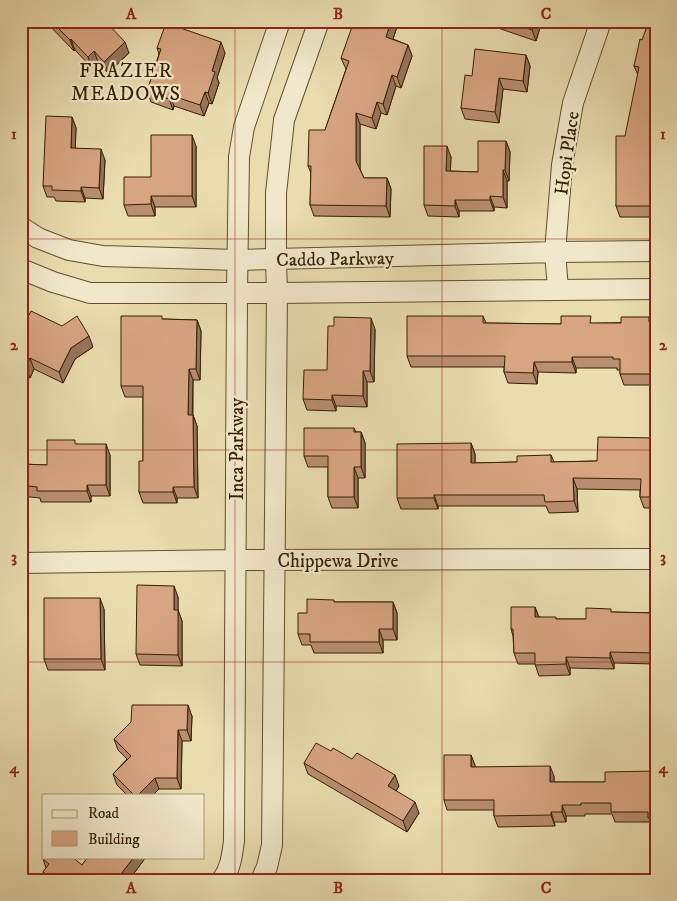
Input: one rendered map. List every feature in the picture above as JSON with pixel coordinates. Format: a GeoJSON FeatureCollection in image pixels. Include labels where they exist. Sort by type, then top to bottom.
{"type":"FeatureCollection","features":[{"type":"Feature","properties":{"kind":"street","name":"Inca Parkway"},"geometry":{"type":"LineString","coordinates":[[261,880],[267,867],[272,845],[277,293],[276,193],[284,120],[319,21]]}},
{"type":"Feature","properties":{"kind":"street","name":"Hopi Place"},"geometry":{"type":"LineString","coordinates":[[558,289],[555,252],[562,166],[573,103],[602,21]]}},
{"type":"Feature","properties":{"kind":"street","name":"Inca Parkway"},"geometry":{"type":"LineString","coordinates":[[230,878],[234,841],[239,157],[244,127],[276,22]]}},
{"type":"Feature","properties":{"kind":"street","name":"Caddo Parkway"},"geometry":{"type":"LineString","coordinates":[[21,227],[38,238],[69,250],[103,256],[238,260],[656,251]]}},
{"type":"Feature","properties":{"kind":"street","name":"Caddo Parkway"},"geometry":{"type":"LineString","coordinates":[[21,269],[53,282],[90,292],[277,293],[656,289]]}},
{"type":"Feature","properties":{"kind":"street","name":"Chippewa Drive"},"geometry":{"type":"LineString","coordinates":[[21,563],[236,560],[656,559]]}},
{"type":"Feature","properties":{"kind":"building"},"geometry":{"type":"Polygon","coordinates":[[[51,21],[105,21],[125,42],[104,62],[94,51],[88,57],[51,21]]]}},
{"type":"Feature","properties":{"kind":"building"},"geometry":{"type":"Polygon","coordinates":[[[354,21],[391,21],[386,37],[408,45],[397,77],[392,75],[383,104],[377,102],[372,118],[356,113],[356,161],[364,178],[387,178],[386,206],[310,205],[311,166],[308,166],[309,130],[325,130],[349,61],[341,58],[354,21]]]}},
{"type":"Feature","properties":{"kind":"building"},"geometry":{"type":"Polygon","coordinates":[[[506,21],[534,21],[532,30],[506,21]]]}},
{"type":"Feature","properties":{"kind":"building"},"geometry":{"type":"Polygon","coordinates":[[[649,21],[656,21],[656,206],[616,206],[616,136],[625,136],[639,67],[634,66],[640,39],[642,40],[649,21]]]}},
{"type":"Feature","properties":{"kind":"building"},"geometry":{"type":"Polygon","coordinates":[[[166,23],[221,42],[212,71],[215,72],[208,93],[205,92],[200,105],[170,95],[169,99],[147,91],[161,49],[157,48],[166,23]]]}},
{"type":"Feature","properties":{"kind":"building"},"geometry":{"type":"Polygon","coordinates":[[[475,49],[526,55],[523,81],[499,78],[495,112],[461,108],[465,75],[472,76],[475,49]]]}},
{"type":"Feature","properties":{"kind":"building"},"geometry":{"type":"Polygon","coordinates":[[[46,116],[72,117],[71,148],[101,149],[99,188],[81,187],[81,191],[52,190],[52,186],[43,186],[46,116]]]}},
{"type":"Feature","properties":{"kind":"building"},"geometry":{"type":"Polygon","coordinates":[[[151,135],[192,135],[192,196],[151,196],[151,204],[124,205],[124,177],[151,177],[151,135]]]}},
{"type":"Feature","properties":{"kind":"building"},"geometry":{"type":"Polygon","coordinates":[[[478,141],[506,141],[503,197],[490,196],[490,200],[455,200],[455,206],[424,205],[424,146],[447,146],[446,171],[478,172],[478,141]]]}},
{"type":"Feature","properties":{"kind":"building"},"geometry":{"type":"Polygon","coordinates":[[[31,311],[62,326],[77,316],[89,336],[71,348],[59,372],[30,358],[26,367],[21,365],[21,330],[31,311]]]}},
{"type":"Feature","properties":{"kind":"building"},"geometry":{"type":"Polygon","coordinates":[[[121,316],[162,316],[162,319],[197,320],[196,369],[189,369],[188,415],[193,415],[194,487],[173,487],[173,492],[139,492],[139,461],[143,461],[143,386],[121,386],[121,316]]]}},
{"type":"Feature","properties":{"kind":"building"},"geometry":{"type":"Polygon","coordinates":[[[407,316],[483,316],[483,323],[561,324],[561,316],[591,316],[590,323],[621,323],[621,317],[649,317],[649,322],[656,322],[654,374],[620,374],[620,359],[613,359],[613,357],[572,357],[572,362],[534,362],[533,373],[504,372],[505,356],[407,356],[407,316]]]}},
{"type":"Feature","properties":{"kind":"building"},"geometry":{"type":"Polygon","coordinates":[[[334,317],[371,318],[370,371],[363,371],[363,396],[332,395],[332,400],[303,399],[304,370],[327,370],[328,326],[334,326],[334,317]]]}},
{"type":"Feature","properties":{"kind":"building"},"geometry":{"type":"Polygon","coordinates":[[[304,428],[354,428],[354,432],[361,432],[361,467],[354,467],[354,497],[328,497],[328,456],[304,456],[304,428]]]}},
{"type":"Feature","properties":{"kind":"building"},"geometry":{"type":"Polygon","coordinates":[[[598,437],[656,438],[656,497],[640,497],[641,479],[573,478],[574,501],[545,502],[544,495],[434,495],[434,498],[397,498],[397,444],[471,443],[471,463],[517,462],[517,456],[551,455],[551,462],[597,461],[598,437]]]}},
{"type":"Feature","properties":{"kind":"building"},"geometry":{"type":"Polygon","coordinates":[[[47,440],[75,440],[75,444],[106,444],[106,485],[87,485],[87,491],[37,491],[37,487],[21,485],[21,464],[47,465],[47,440]]]}},
{"type":"Feature","properties":{"kind":"building"},"geometry":{"type":"Polygon","coordinates":[[[137,585],[174,586],[174,610],[178,610],[178,655],[136,654],[137,585]]]}},
{"type":"Feature","properties":{"kind":"building"},"geometry":{"type":"Polygon","coordinates":[[[44,598],[100,598],[101,659],[44,659],[44,598]]]}},
{"type":"Feature","properties":{"kind":"building"},"geometry":{"type":"Polygon","coordinates":[[[307,599],[334,600],[334,602],[393,602],[393,629],[379,629],[379,642],[310,642],[310,634],[298,634],[298,613],[307,613],[307,599]]]}},
{"type":"Feature","properties":{"kind":"building"},"geometry":{"type":"Polygon","coordinates":[[[511,607],[535,607],[535,617],[556,617],[556,619],[586,619],[586,608],[611,609],[611,612],[656,613],[656,653],[610,652],[610,658],[566,657],[566,664],[535,665],[535,653],[514,653],[511,607]]]}},
{"type":"Feature","properties":{"kind":"building"},"geometry":{"type":"Polygon","coordinates":[[[132,705],[188,705],[187,730],[178,730],[177,778],[155,778],[139,794],[133,794],[113,774],[131,756],[114,739],[131,722],[132,705]]]}},
{"type":"Feature","properties":{"kind":"building"},"geometry":{"type":"Polygon","coordinates":[[[316,743],[331,751],[333,748],[352,759],[357,753],[395,775],[388,786],[415,802],[403,821],[304,763],[316,743]]]}},
{"type":"Feature","properties":{"kind":"building"},"geometry":{"type":"Polygon","coordinates":[[[444,755],[471,755],[471,767],[550,766],[550,782],[605,782],[605,772],[656,771],[656,818],[648,818],[648,812],[611,812],[611,803],[562,805],[562,812],[551,812],[551,815],[494,816],[494,800],[444,800],[444,755]]]}},
{"type":"Feature","properties":{"kind":"building"},"geometry":{"type":"Polygon","coordinates":[[[73,858],[82,865],[87,858],[133,858],[121,874],[126,880],[54,880],[43,872],[49,864],[43,859],[73,858]]]}},
{"type":"Feature","properties":{"kind":"district","name":"FRAZIER MEADOWS"},"geometry":{"type":"Point","coordinates":[126,82]}}]}
